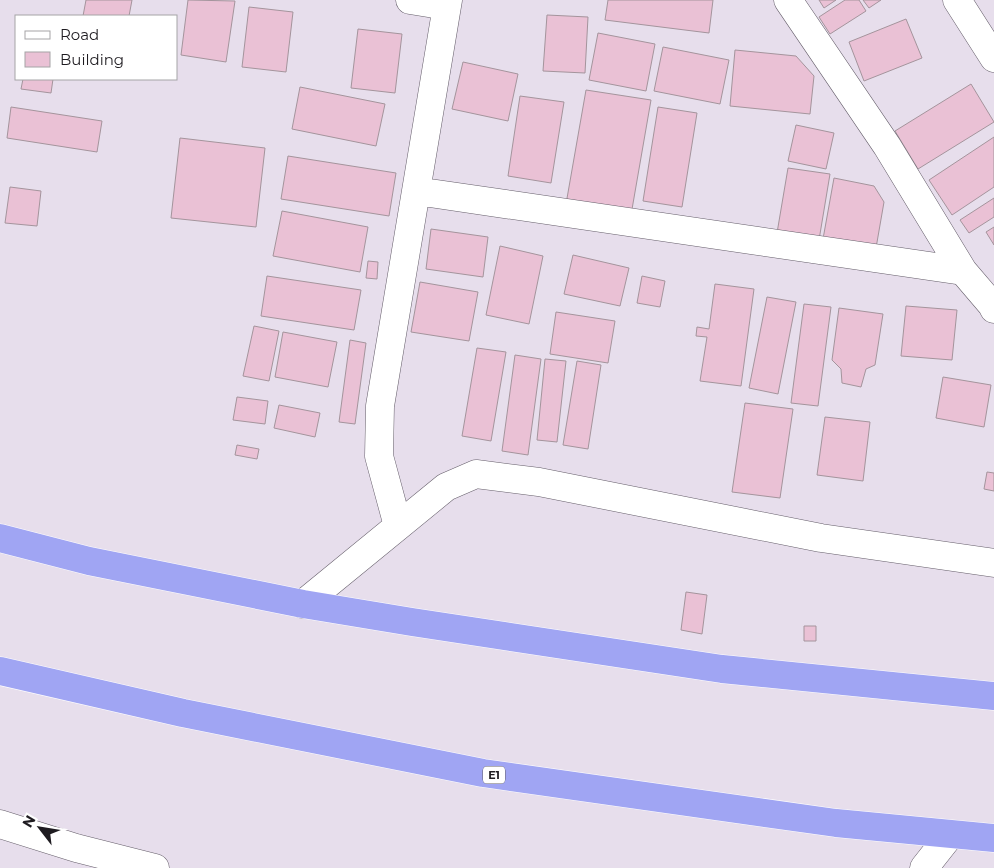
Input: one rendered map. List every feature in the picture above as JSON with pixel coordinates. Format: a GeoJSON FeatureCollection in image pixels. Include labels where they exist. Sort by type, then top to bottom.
{"type":"FeatureCollection","features":[{"type":"Feature","properties":{"kind":"highway"},"geometry":{"type":"LineString","coordinates":[[0,538],[89,561],[303,604],[412,622],[722,669],[994,696]]}},
{"type":"Feature","properties":{"kind":"highway","name":"E1"},"geometry":{"type":"LineString","coordinates":[[0,671],[183,713],[484,773],[836,823],[994,838]]}},
{"type":"Feature","properties":{"kind":"street"},"geometry":{"type":"LineString","coordinates":[[398,526],[379,456],[380,406],[448,3],[410,0]]}},
{"type":"Feature","properties":{"kind":"street"},"geometry":{"type":"LineString","coordinates":[[788,0],[887,146],[963,271],[993,306]]}},
{"type":"Feature","properties":{"kind":"street"},"geometry":{"type":"LineString","coordinates":[[957,0],[994,58]]}},
{"type":"Feature","properties":{"kind":"street"},"geometry":{"type":"LineString","coordinates":[[416,191],[963,271]]}},
{"type":"Feature","properties":{"kind":"street"},"geometry":{"type":"LineString","coordinates":[[303,604],[446,487],[476,474],[539,482],[822,538],[994,564]]}},
{"type":"Feature","properties":{"kind":"street"},"geometry":{"type":"LineString","coordinates":[[0,824],[76,848],[154,868]]}},
{"type":"Feature","properties":{"kind":"street"},"geometry":{"type":"LineString","coordinates":[[924,868],[950,835]]}},
{"type":"Feature","properties":{"kind":"building"},"geometry":{"type":"Polygon","coordinates":[[[86,0],[132,0],[129,15],[83,15],[86,0]]]}},
{"type":"Feature","properties":{"kind":"building"},"geometry":{"type":"Polygon","coordinates":[[[188,0],[235,1],[226,62],[181,55],[188,0]]]}},
{"type":"Feature","properties":{"kind":"building"},"geometry":{"type":"Polygon","coordinates":[[[608,0],[713,0],[709,33],[605,20],[608,0]]]}},
{"type":"Feature","properties":{"kind":"building"},"geometry":{"type":"Polygon","coordinates":[[[819,0],[836,0],[824,8],[819,0]]]}},
{"type":"Feature","properties":{"kind":"building"},"geometry":{"type":"Polygon","coordinates":[[[845,0],[859,0],[866,11],[830,34],[819,17],[845,0]]]}},
{"type":"Feature","properties":{"kind":"building"},"geometry":{"type":"Polygon","coordinates":[[[863,0],[881,0],[869,8],[863,0]]]}},
{"type":"Feature","properties":{"kind":"building"},"geometry":{"type":"Polygon","coordinates":[[[249,7],[293,12],[286,72],[242,67],[249,7]]]}},
{"type":"Feature","properties":{"kind":"building"},"geometry":{"type":"Polygon","coordinates":[[[547,15],[588,17],[585,73],[543,71],[547,15]]]}},
{"type":"Feature","properties":{"kind":"building"},"geometry":{"type":"Polygon","coordinates":[[[906,19],[922,58],[864,81],[849,42],[906,19]]]}},
{"type":"Feature","properties":{"kind":"building"},"geometry":{"type":"Polygon","coordinates":[[[358,29],[402,34],[395,93],[351,88],[358,29]]]}},
{"type":"Feature","properties":{"kind":"building"},"geometry":{"type":"Polygon","coordinates":[[[598,33],[655,44],[646,91],[589,80],[598,33]]]}},
{"type":"Feature","properties":{"kind":"building"},"geometry":{"type":"Polygon","coordinates":[[[663,47],[729,60],[720,104],[654,91],[663,47]]]}},
{"type":"Feature","properties":{"kind":"building"},"geometry":{"type":"Polygon","coordinates":[[[735,50],[796,56],[814,76],[810,114],[730,106],[735,50]]]}},
{"type":"Feature","properties":{"kind":"building"},"geometry":{"type":"Polygon","coordinates":[[[463,62],[518,74],[508,121],[452,109],[463,62]]]}},
{"type":"Feature","properties":{"kind":"building"},"geometry":{"type":"Polygon","coordinates":[[[23,80],[53,80],[51,93],[21,89],[23,80]]]}},
{"type":"Feature","properties":{"kind":"building"},"geometry":{"type":"Polygon","coordinates":[[[971,84],[994,122],[918,169],[895,131],[971,84]]]}},
{"type":"Feature","properties":{"kind":"building"},"geometry":{"type":"Polygon","coordinates":[[[300,87],[385,104],[376,146],[292,129],[300,87]]]}},
{"type":"Feature","properties":{"kind":"building"},"geometry":{"type":"Polygon","coordinates":[[[586,90],[651,100],[631,215],[566,204],[586,90]]]}},
{"type":"Feature","properties":{"kind":"building"},"geometry":{"type":"Polygon","coordinates":[[[520,96],[564,102],[551,183],[508,176],[520,96]]]}},
{"type":"Feature","properties":{"kind":"building"},"geometry":{"type":"Polygon","coordinates":[[[11,107],[102,121],[97,152],[7,138],[11,107]]]}},
{"type":"Feature","properties":{"kind":"building"},"geometry":{"type":"Polygon","coordinates":[[[658,107],[697,113],[682,207],[643,201],[658,107]]]}},
{"type":"Feature","properties":{"kind":"building"},"geometry":{"type":"Polygon","coordinates":[[[796,125],[834,133],[826,169],[788,161],[796,125]]]}},
{"type":"Feature","properties":{"kind":"building"},"geometry":{"type":"Polygon","coordinates":[[[994,137],[994,187],[952,215],[929,180],[994,137]]]}},
{"type":"Feature","properties":{"kind":"building"},"geometry":{"type":"Polygon","coordinates":[[[180,138],[265,148],[256,227],[171,218],[180,138]]]}},
{"type":"Feature","properties":{"kind":"building"},"geometry":{"type":"Polygon","coordinates":[[[288,156],[396,173],[389,216],[281,199],[288,156]]]}},
{"type":"Feature","properties":{"kind":"building"},"geometry":{"type":"Polygon","coordinates":[[[788,168],[830,174],[819,240],[777,233],[788,168]]]}},
{"type":"Feature","properties":{"kind":"building"},"geometry":{"type":"Polygon","coordinates":[[[834,178],[874,186],[884,202],[876,248],[823,239],[834,178]]]}},
{"type":"Feature","properties":{"kind":"building"},"geometry":{"type":"Polygon","coordinates":[[[10,187],[41,191],[37,226],[5,223],[10,187]]]}},
{"type":"Feature","properties":{"kind":"building"},"geometry":{"type":"Polygon","coordinates":[[[994,198],[994,217],[969,233],[960,220],[994,198]]]}},
{"type":"Feature","properties":{"kind":"building"},"geometry":{"type":"Polygon","coordinates":[[[282,211],[368,227],[360,272],[273,256],[282,211]]]}},
{"type":"Feature","properties":{"kind":"building"},"geometry":{"type":"Polygon","coordinates":[[[994,227],[994,245],[986,232],[994,227]]]}},
{"type":"Feature","properties":{"kind":"building"},"geometry":{"type":"Polygon","coordinates":[[[431,229],[488,237],[483,277],[426,269],[431,229]]]}},
{"type":"Feature","properties":{"kind":"building"},"geometry":{"type":"Polygon","coordinates":[[[500,246],[543,256],[529,324],[486,315],[500,246]]]}},
{"type":"Feature","properties":{"kind":"building"},"geometry":{"type":"Polygon","coordinates":[[[573,255],[629,268],[620,306],[564,294],[573,255]]]}},
{"type":"Feature","properties":{"kind":"building"},"geometry":{"type":"Polygon","coordinates":[[[368,261],[378,262],[377,279],[366,278],[368,261]]]}},
{"type":"Feature","properties":{"kind":"building"},"geometry":{"type":"Polygon","coordinates":[[[267,276],[361,290],[354,330],[261,316],[267,276]]]}},
{"type":"Feature","properties":{"kind":"building"},"geometry":{"type":"Polygon","coordinates":[[[642,276],[665,281],[660,307],[637,303],[642,276]]]}},
{"type":"Feature","properties":{"kind":"building"},"geometry":{"type":"Polygon","coordinates":[[[420,282],[478,292],[469,341],[411,332],[420,282]]]}},
{"type":"Feature","properties":{"kind":"building"},"geometry":{"type":"Polygon","coordinates":[[[715,284],[754,289],[741,386],[700,381],[707,337],[696,336],[697,327],[709,329],[715,284]]]}},
{"type":"Feature","properties":{"kind":"building"},"geometry":{"type":"Polygon","coordinates":[[[767,297],[796,302],[778,394],[749,388],[767,297]]]}},
{"type":"Feature","properties":{"kind":"building"},"geometry":{"type":"Polygon","coordinates":[[[804,304],[831,307],[818,406],[791,403],[804,304]]]}},
{"type":"Feature","properties":{"kind":"building"},"geometry":{"type":"Polygon","coordinates":[[[906,306],[957,310],[952,360],[901,356],[906,306]]]}},
{"type":"Feature","properties":{"kind":"building"},"geometry":{"type":"Polygon","coordinates":[[[839,308],[883,314],[875,365],[866,369],[861,387],[842,383],[841,369],[832,360],[839,308]]]}},
{"type":"Feature","properties":{"kind":"building"},"geometry":{"type":"Polygon","coordinates":[[[556,312],[615,321],[608,363],[550,354],[556,312]]]}},
{"type":"Feature","properties":{"kind":"building"},"geometry":{"type":"Polygon","coordinates":[[[254,326],[279,331],[269,381],[243,376],[254,326]]]}},
{"type":"Feature","properties":{"kind":"building"},"geometry":{"type":"Polygon","coordinates":[[[283,332],[337,342],[328,387],[275,377],[283,332]]]}},
{"type":"Feature","properties":{"kind":"building"},"geometry":{"type":"Polygon","coordinates":[[[350,340],[366,343],[355,424],[339,422],[350,340]]]}},
{"type":"Feature","properties":{"kind":"building"},"geometry":{"type":"Polygon","coordinates":[[[477,348],[506,352],[491,441],[462,436],[477,348]]]}},
{"type":"Feature","properties":{"kind":"building"},"geometry":{"type":"Polygon","coordinates":[[[515,355],[541,359],[528,455],[502,451],[515,355]]]}},
{"type":"Feature","properties":{"kind":"building"},"geometry":{"type":"Polygon","coordinates":[[[545,359],[566,361],[557,442],[537,440],[545,359]]]}},
{"type":"Feature","properties":{"kind":"building"},"geometry":{"type":"Polygon","coordinates":[[[577,361],[601,365],[588,449],[563,445],[577,361]]]}},
{"type":"Feature","properties":{"kind":"building"},"geometry":{"type":"Polygon","coordinates":[[[943,377],[991,385],[984,427],[936,418],[943,377]]]}},
{"type":"Feature","properties":{"kind":"building"},"geometry":{"type":"Polygon","coordinates":[[[237,397],[268,401],[265,424],[233,420],[237,397]]]}},
{"type":"Feature","properties":{"kind":"building"},"geometry":{"type":"Polygon","coordinates":[[[745,403],[793,409],[780,498],[732,492],[745,403]]]}},
{"type":"Feature","properties":{"kind":"building"},"geometry":{"type":"Polygon","coordinates":[[[279,405],[320,413],[315,437],[274,428],[279,405]]]}},
{"type":"Feature","properties":{"kind":"building"},"geometry":{"type":"Polygon","coordinates":[[[825,417],[870,422],[863,481],[817,475],[825,417]]]}},
{"type":"Feature","properties":{"kind":"building"},"geometry":{"type":"Polygon","coordinates":[[[237,445],[259,449],[257,459],[235,455],[237,445]]]}},
{"type":"Feature","properties":{"kind":"building"},"geometry":{"type":"Polygon","coordinates":[[[987,472],[994,473],[994,491],[984,489],[987,472]]]}},
{"type":"Feature","properties":{"kind":"building"},"geometry":{"type":"Polygon","coordinates":[[[686,592],[707,595],[702,634],[681,630],[686,592]]]}},
{"type":"Feature","properties":{"kind":"building"},"geometry":{"type":"Polygon","coordinates":[[[804,626],[816,626],[816,641],[804,641],[804,626]]]}}]}
